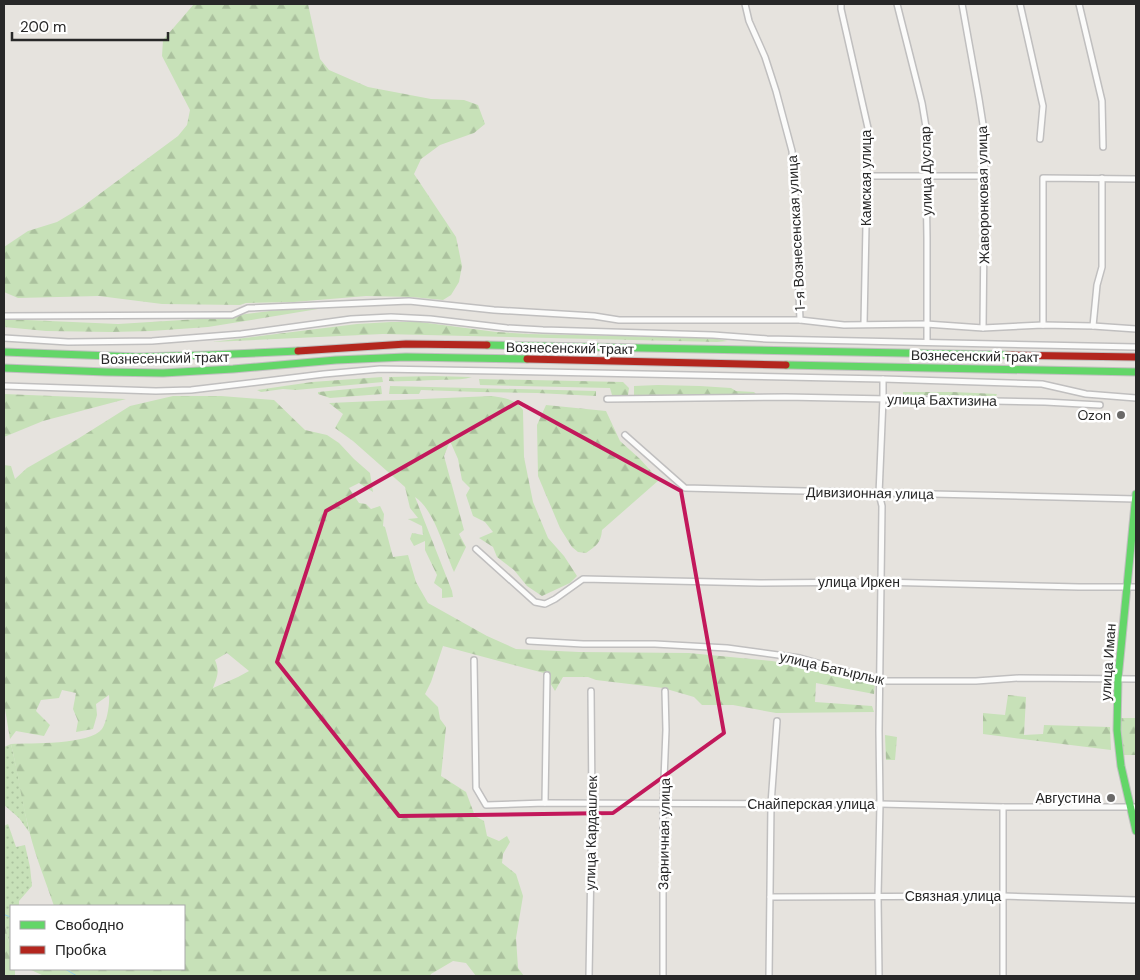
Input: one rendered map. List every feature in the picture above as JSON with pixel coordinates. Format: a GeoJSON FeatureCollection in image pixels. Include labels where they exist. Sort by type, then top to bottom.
{"type":"FeatureCollection","features":[{"type":"Feature","properties":{"kind":"main road","name":"Вознесенский тракт"},"geometry":{"type":"LineString","coordinates":[[4,352],[142,357],[406,344],[1136,357]]}},
{"type":"Feature","properties":{"kind":"main road","name":"Вознесенский тракт"},"geometry":{"type":"LineString","coordinates":[[4,368],[141,373],[186,372],[327,361],[406,358],[1136,372]]}},
{"type":"Feature","properties":{"kind":"main road","name":"улица Иман"},"geometry":{"type":"LineString","coordinates":[[1136,494],[1118,678],[1117,730],[1123,774],[1134,807],[1136,831]]}},
{"type":"Feature","properties":{"kind":"street","name":"1-я Вознесенская улица"},"geometry":{"type":"LineString","coordinates":[[744,4],[765,57],[792,151],[800,320]]}},
{"type":"Feature","properties":{"kind":"street","name":"Камская улица"},"geometry":{"type":"LineString","coordinates":[[841,4],[868,128],[864,324]]}},
{"type":"Feature","properties":{"kind":"street","name":"улица Дуслар"},"geometry":{"type":"LineString","coordinates":[[897,4],[922,103],[927,134],[927,342]]}},
{"type":"Feature","properties":{"kind":"street","name":"Жаворонковая улица"},"geometry":{"type":"LineString","coordinates":[[962,4],[985,137],[983,328]]}},
{"type":"Feature","properties":{"kind":"street"},"geometry":{"type":"LineString","coordinates":[[1020,4],[1043,106],[1040,139]]}},
{"type":"Feature","properties":{"kind":"street"},"geometry":{"type":"LineString","coordinates":[[1079,4],[1102,101],[1103,147]]}},
{"type":"Feature","properties":{"kind":"street"},"geometry":{"type":"LineString","coordinates":[[867,176],[985,176]]}},
{"type":"Feature","properties":{"kind":"street"},"geometry":{"type":"LineString","coordinates":[[1043,325],[1044,178],[1136,178]]}},
{"type":"Feature","properties":{"kind":"street"},"geometry":{"type":"LineString","coordinates":[[1093,326],[1097,285],[1102,267],[1102,178]]}},
{"type":"Feature","properties":{"kind":"street"},"geometry":{"type":"LineString","coordinates":[[4,316],[232,315],[248,308],[403,301],[494,310],[594,316],[619,320],[800,320],[844,325],[926,324],[983,328],[1043,325],[1136,329]]}},
{"type":"Feature","properties":{"kind":"street"},"geometry":{"type":"LineString","coordinates":[[4,338],[76,342],[172,340],[241,334],[351,319],[391,317],[543,330],[713,334],[767,339],[1136,347]]}},
{"type":"Feature","properties":{"kind":"street"},"geometry":{"type":"LineString","coordinates":[[4,386],[156,391],[191,390],[324,374],[380,370],[496,371],[1042,384],[1086,394],[1136,398]]}},
{"type":"Feature","properties":{"kind":"street"},"geometry":{"type":"LineString","coordinates":[[879,976],[880,582],[882,506],[879,494],[883,379]]}},
{"type":"Feature","properties":{"kind":"street","name":"улица Бахтизина"},"geometry":{"type":"LineString","coordinates":[[607,400],[785,397],[1045,402],[1100,405]]}},
{"type":"Feature","properties":{"kind":"street","name":"Дивизионная улица"},"geometry":{"type":"LineString","coordinates":[[625,435],[685,488],[1136,499]]}},
{"type":"Feature","properties":{"kind":"street","name":"улица Иркен"},"geometry":{"type":"LineString","coordinates":[[476,549],[535,602],[546,604],[582,579],[1136,587]]}},
{"type":"Feature","properties":{"kind":"street","name":"улица Батырлык"},"geometry":{"type":"LineString","coordinates":[[529,641],[727,648],[800,658],[880,681],[967,682],[1019,678],[1136,679]]}},
{"type":"Feature","properties":{"kind":"street","name":"Снайперская улица"},"geometry":{"type":"LineString","coordinates":[[474,660],[476,788],[486,805],[546,803],[880,804],[1003,807],[1134,807]]}},
{"type":"Feature","properties":{"kind":"street"},"geometry":{"type":"LineString","coordinates":[[546,803],[547,674]]}},
{"type":"Feature","properties":{"kind":"street","name":"улица Кардашлек"},"geometry":{"type":"LineString","coordinates":[[589,976],[592,804],[591,691]]}},
{"type":"Feature","properties":{"kind":"street","name":"Зарничная улица"},"geometry":{"type":"LineString","coordinates":[[663,976],[665,691]]}},
{"type":"Feature","properties":{"kind":"street"},"geometry":{"type":"LineString","coordinates":[[769,976],[771,804],[777,721]]}},
{"type":"Feature","properties":{"kind":"street"},"geometry":{"type":"LineString","coordinates":[[1002,976],[1003,807]]}},
{"type":"Feature","properties":{"kind":"street","name":"Связная улица"},"geometry":{"type":"LineString","coordinates":[[770,897],[1003,896],[1136,900]]}},
{"type":"Feature","properties":{"kind":"highlighted area"},"geometry":{"type":"Polygon","coordinates":[[[518,402],[681,491],[724,733],[613,813],[399,816],[277,662],[326,511],[518,402]]]}},
{"type":"Feature","properties":{"kind":"green space"},"geometry":{"type":"Polygon","coordinates":[[[194,4],[308,4],[320,59],[329,70],[368,87],[431,99],[464,100],[478,105],[485,124],[474,133],[440,145],[421,159],[414,174],[456,237],[462,266],[459,282],[451,295],[443,300],[366,296],[294,302],[246,303],[240,305],[162,304],[99,296],[18,298],[4,292],[4,247],[28,231],[57,222],[82,207],[178,136],[187,125],[190,110],[162,56],[163,40],[194,4]]]}},
{"type":"Feature","properties":{"kind":"green space"},"geometry":{"type":"Polygon","coordinates":[[[318,309],[208,327],[151,331],[46,331],[4,327],[4,319],[118,324],[215,318],[278,310],[318,309]]]}},
{"type":"Feature","properties":{"kind":"green space"},"geometry":{"type":"Polygon","coordinates":[[[420,322],[496,332],[529,334],[712,338],[728,341],[383,334],[212,342],[357,324],[420,322]]]}},
{"type":"Feature","properties":{"kind":"green space"},"geometry":{"type":"Polygon","coordinates":[[[382,377],[383,382],[296,390],[283,389],[261,392],[257,390],[312,382],[382,377]]]}},
{"type":"Feature","properties":{"kind":"green space"},"geometry":{"type":"Polygon","coordinates":[[[389,377],[472,377],[389,381],[389,377]]]}},
{"type":"Feature","properties":{"kind":"green space"},"geometry":{"type":"Polygon","coordinates":[[[479,379],[623,382],[629,388],[628,395],[612,395],[610,388],[480,385],[479,379]]]}},
{"type":"Feature","properties":{"kind":"green space"},"geometry":{"type":"Polygon","coordinates":[[[381,386],[382,394],[330,398],[318,394],[318,392],[381,386]]]}},
{"type":"Feature","properties":{"kind":"green space"},"geometry":{"type":"Polygon","coordinates":[[[390,386],[596,391],[596,396],[421,390],[419,394],[389,394],[390,386]]]}},
{"type":"Feature","properties":{"kind":"green space"},"geometry":{"type":"Polygon","coordinates":[[[634,386],[731,388],[736,391],[754,392],[756,394],[634,395],[634,386]]]}},
{"type":"Feature","properties":{"kind":"green space"},"geometry":{"type":"Polygon","coordinates":[[[903,392],[997,394],[996,396],[903,395],[903,392]]]}},
{"type":"Feature","properties":{"kind":"green space"},"geometry":{"type":"Polygon","coordinates":[[[4,394],[126,399],[43,421],[4,437],[4,394]]]}},
{"type":"Feature","properties":{"kind":"green space"},"geometry":{"type":"Polygon","coordinates":[[[173,396],[221,396],[274,400],[305,430],[327,435],[339,443],[370,473],[373,492],[359,483],[349,488],[359,503],[366,504],[371,509],[380,506],[384,514],[383,526],[385,527],[393,557],[408,555],[416,582],[428,603],[487,636],[516,649],[579,652],[689,653],[772,661],[830,671],[875,684],[874,694],[816,683],[815,702],[872,706],[874,712],[776,713],[733,705],[702,705],[694,697],[663,688],[596,680],[588,677],[563,677],[555,691],[544,673],[443,646],[425,694],[438,707],[440,719],[446,727],[441,776],[466,792],[475,816],[484,821],[487,836],[499,841],[507,836],[510,842],[503,854],[502,863],[516,874],[523,896],[516,938],[518,968],[524,976],[476,976],[466,963],[453,961],[430,976],[44,976],[31,970],[185,970],[185,905],[54,905],[32,843],[11,744],[73,741],[85,738],[102,729],[109,707],[109,695],[96,704],[97,715],[93,729],[76,732],[78,721],[73,709],[76,693],[62,690],[59,698],[41,700],[36,711],[50,725],[44,736],[16,731],[10,739],[4,703],[4,465],[11,466],[15,479],[27,468],[130,406],[173,396]],[[227,653],[215,660],[218,671],[213,688],[249,671],[227,653]]]}},
{"type":"Feature","properties":{"kind":"green space"},"geometry":{"type":"Polygon","coordinates":[[[492,396],[513,401],[523,410],[524,457],[533,502],[548,538],[564,556],[577,576],[570,583],[542,596],[527,586],[514,570],[497,557],[493,547],[479,538],[493,532],[485,522],[473,516],[466,495],[470,488],[462,480],[458,459],[450,441],[444,456],[464,530],[459,534],[466,547],[454,572],[433,520],[422,503],[415,497],[452,591],[453,597],[442,598],[442,589],[434,583],[437,575],[425,550],[425,541],[414,546],[410,539],[412,533],[423,535],[422,526],[408,519],[418,518],[410,508],[405,487],[353,441],[335,428],[343,414],[329,403],[492,396]]]}},
{"type":"Feature","properties":{"kind":"green space"},"geometry":{"type":"Polygon","coordinates":[[[546,405],[606,411],[620,441],[659,480],[602,530],[597,544],[586,553],[578,552],[572,547],[560,528],[538,476],[537,425],[546,405]]]}},
{"type":"Feature","properties":{"kind":"green space"},"geometry":{"type":"Polygon","coordinates":[[[1008,695],[1026,697],[1024,735],[1043,734],[1044,725],[1110,727],[1111,750],[983,734],[983,713],[1005,715],[1008,695]]]}},
{"type":"Feature","properties":{"kind":"green space"},"geometry":{"type":"Polygon","coordinates":[[[1119,718],[1136,718],[1136,755],[1123,755],[1120,747],[1119,718]]]}},
{"type":"Feature","properties":{"kind":"green space"},"geometry":{"type":"Polygon","coordinates":[[[885,735],[897,737],[895,760],[886,760],[885,735]]]}},
{"type":"Feature","properties":{"kind":"green space"},"geometry":{"type":"Polygon","coordinates":[[[11,744],[29,832],[19,818],[4,805],[4,747],[11,744]]]}},
{"type":"Feature","properties":{"kind":"green space"},"geometry":{"type":"Polygon","coordinates":[[[8,824],[16,847],[25,845],[32,886],[19,901],[19,905],[10,905],[10,947],[4,922],[4,826],[8,824]]]}},
{"type":"Feature","properties":{"kind":"green space"},"geometry":{"type":"Polygon","coordinates":[[[4,922],[10,947],[10,970],[15,970],[15,976],[4,976],[4,922]]]}},
{"type":"Feature","properties":{"kind":"waterway"},"geometry":{"type":"LineString","coordinates":[[4,913],[10,917]]}},
{"type":"Feature","properties":{"kind":"waterway"},"geometry":{"type":"LineString","coordinates":[[67,970],[77,976]]}},
{"type":"Feature","properties":{"kind":"traffic: fast"},"geometry":{"type":"LineString","coordinates":[[487,345],[1007,355]]}},
{"type":"Feature","properties":{"kind":"traffic: fast"},"geometry":{"type":"LineString","coordinates":[[4,352],[138,357],[298,351]]}},
{"type":"Feature","properties":{"kind":"traffic: fast"},"geometry":{"type":"LineString","coordinates":[[4,368],[163,373],[336,360],[406,357],[527,359]]}},
{"type":"Feature","properties":{"kind":"traffic: fast"},"geometry":{"type":"LineString","coordinates":[[786,365],[1136,372]]}},
{"type":"Feature","properties":{"kind":"traffic: fast"},"geometry":{"type":"LineString","coordinates":[[1136,494],[1118,679],[1117,730],[1121,766],[1136,831]]}},
{"type":"Feature","properties":{"kind":"traffic: jam"},"geometry":{"type":"LineString","coordinates":[[298,351],[406,344],[487,345]]}},
{"type":"Feature","properties":{"kind":"traffic: jam"},"geometry":{"type":"LineString","coordinates":[[1007,355],[1136,357]]}},
{"type":"Feature","properties":{"kind":"traffic: jam"},"geometry":{"type":"LineString","coordinates":[[527,359],[786,365]]}},
{"type":"Feature","properties":{"kind":"place","name":"Ozon"},"geometry":{"type":"Point","coordinates":[1121,415]}},
{"type":"Feature","properties":{"kind":"place","name":"Августина"},"geometry":{"type":"Point","coordinates":[1111,798]}}]}
